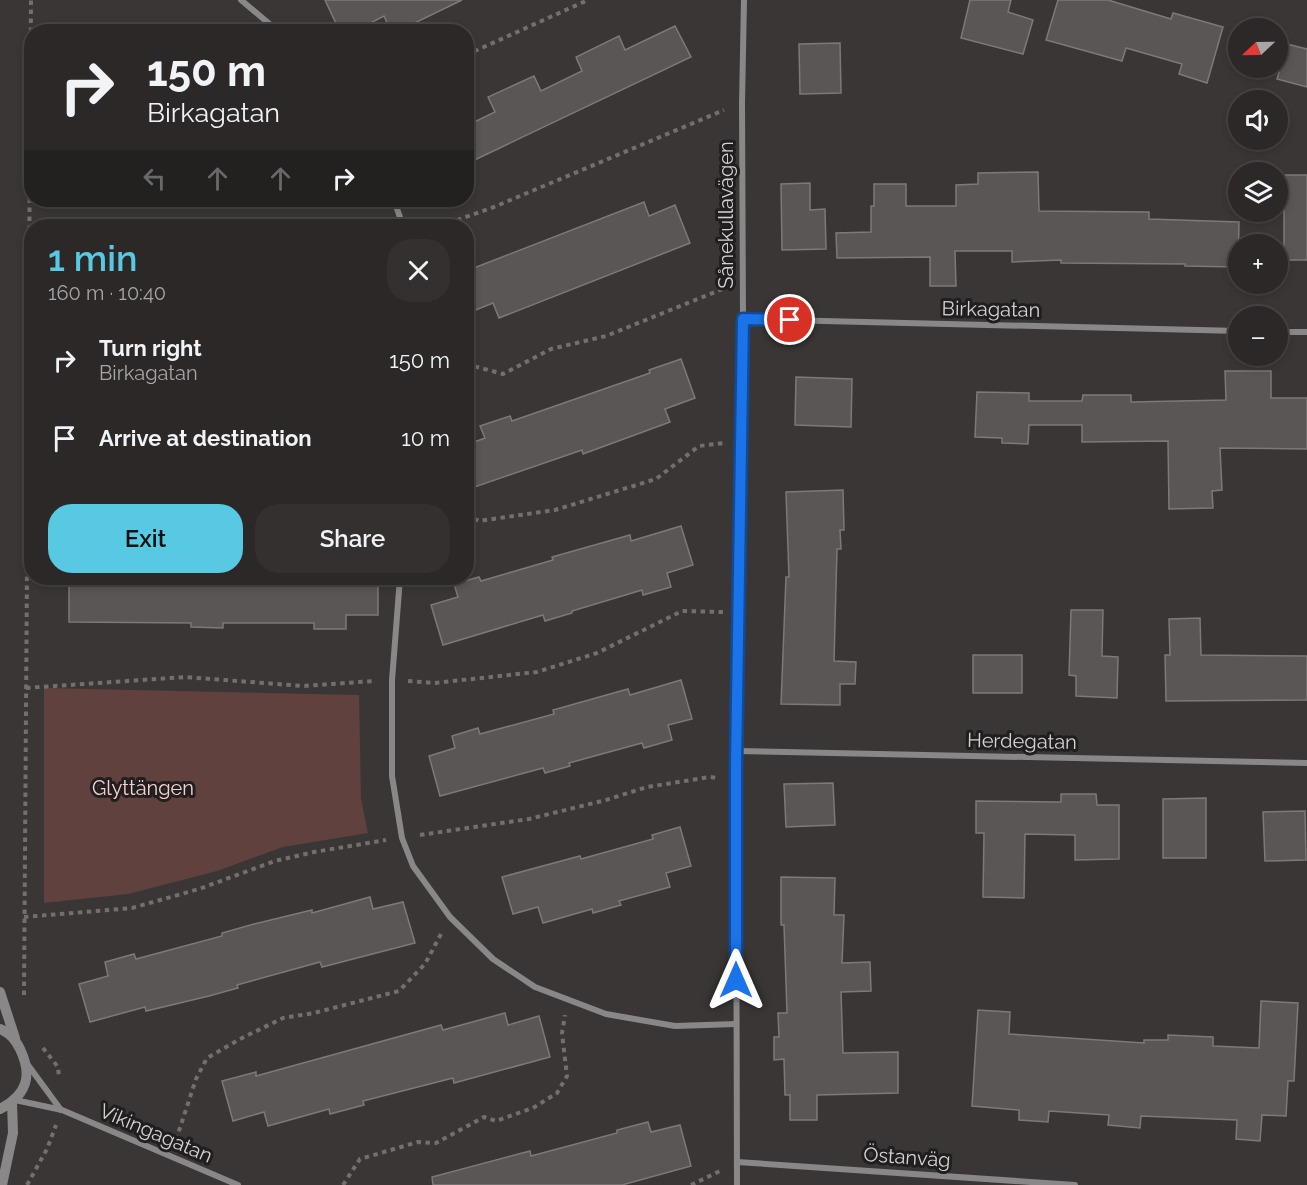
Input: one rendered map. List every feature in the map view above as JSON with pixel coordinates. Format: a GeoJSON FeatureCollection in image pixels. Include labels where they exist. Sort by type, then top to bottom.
{"type":"FeatureCollection","features":[{"type":"Feature","properties":{"kind":"street"},"geometry":{"type":"LineString","coordinates":[[242,0],[270,24]]}},
{"type":"Feature","properties":{"kind":"street","name":"Sånekullavägen"},"geometry":{"type":"LineString","coordinates":[[737,1185],[736,751],[743,319],[744,0]]}},
{"type":"Feature","properties":{"kind":"street","name":"Birkagatan"},"geometry":{"type":"LineString","coordinates":[[743,319],[1228,331]]}},
{"type":"Feature","properties":{"kind":"street"},"geometry":{"type":"LineString","coordinates":[[1288,332],[1307,332]]}},
{"type":"Feature","properties":{"kind":"street"},"geometry":{"type":"LineString","coordinates":[[399,585],[392,680],[392,776],[402,838],[413,866],[450,917],[493,959],[535,987],[606,1014],[675,1026],[736,1024]]}},
{"type":"Feature","properties":{"kind":"street","name":"Herdegatan"},"geometry":{"type":"LineString","coordinates":[[736,751],[1307,763]]}},
{"type":"Feature","properties":{"kind":"street"},"geometry":{"type":"LineString","coordinates":[[0,992],[15,1038],[27,1065],[27,1078],[22,1089],[14,1101],[0,1109]]}},
{"type":"Feature","properties":{"kind":"street"},"geometry":{"type":"LineString","coordinates":[[0,1029],[15,1038]]}},
{"type":"Feature","properties":{"kind":"street","name":"Vikingagatan"},"geometry":{"type":"LineString","coordinates":[[27,1065],[62,1110]]}},
{"type":"Feature","properties":{"kind":"street"},"geometry":{"type":"LineString","coordinates":[[2,1185],[13,1133],[14,1101]]}},
{"type":"Feature","properties":{"kind":"street","name":"Vikingagatan"},"geometry":{"type":"LineString","coordinates":[[14,1101],[62,1110],[238,1185]]}},
{"type":"Feature","properties":{"kind":"street","name":"Östanväg"},"geometry":{"type":"LineString","coordinates":[[737,1162],[1075,1185]]}},
{"type":"Feature","properties":{"kind":"path"},"geometry":{"type":"LineString","coordinates":[[31,0],[31,24]]}},
{"type":"Feature","properties":{"kind":"path"},"geometry":{"type":"LineString","coordinates":[[474,51],[588,0]]}},
{"type":"Feature","properties":{"kind":"path"},"geometry":{"type":"LineString","coordinates":[[460,219],[494,207],[742,103]]}},
{"type":"Feature","properties":{"kind":"path"},"geometry":{"type":"LineString","coordinates":[[474,366],[503,374],[551,349],[606,336],[743,283]]}},
{"type":"Feature","properties":{"kind":"path"},"geometry":{"type":"LineString","coordinates":[[474,519],[478,521],[555,510],[656,479],[699,446],[741,442]]}},
{"type":"Feature","properties":{"kind":"path"},"geometry":{"type":"LineString","coordinates":[[24,1003],[28,585]]}},
{"type":"Feature","properties":{"kind":"path"},"geometry":{"type":"LineString","coordinates":[[24,917],[132,908],[199,889],[275,861],[314,852],[529,819],[606,800],[647,787],[710,777],[736,779]]}},
{"type":"Feature","properties":{"kind":"path"},"geometry":{"type":"LineString","coordinates":[[171,1157],[196,1079],[207,1058],[283,1017],[314,1013],[399,991],[425,964],[450,917]]}},
{"type":"Feature","properties":{"kind":"path"},"geometry":{"type":"LineString","coordinates":[[343,1185],[360,1159],[418,1142],[436,1143],[484,1117],[496,1121],[533,1108],[557,1093],[567,1076],[562,1033],[567,999]]}},
{"type":"Feature","properties":{"kind":"path"},"geometry":{"type":"LineString","coordinates":[[27,1185],[47,1149],[62,1110],[58,1068],[38,1042]]}},
{"type":"Feature","properties":{"kind":"path"},"geometry":{"type":"LineString","coordinates":[[691,1185],[737,1162]]}},
{"type":"Feature","properties":{"kind":"green space","name":"Glyttängen"},"geometry":{"type":"Polygon","coordinates":[[[44,688],[359,695],[361,799],[368,833],[283,847],[217,871],[128,894],[44,903],[44,688]]]}},
{"type":"Feature","properties":{"kind":"building"},"geometry":{"type":"Polygon","coordinates":[[[325,0],[462,0],[412,24],[388,24],[384,16],[368,24],[336,24],[325,0]]]}},
{"type":"Feature","properties":{"kind":"building"},"geometry":{"type":"Polygon","coordinates":[[[970,0],[1011,0],[1008,12],[1033,20],[1023,54],[961,38],[970,0]]]}},
{"type":"Feature","properties":{"kind":"building"},"geometry":{"type":"Polygon","coordinates":[[[1058,0],[1108,0],[1171,19],[1173,13],[1223,27],[1207,83],[1179,74],[1182,64],[1126,48],[1122,61],[1046,40],[1058,0]]]}},
{"type":"Feature","properties":{"kind":"building"},"geometry":{"type":"Polygon","coordinates":[[[675,26],[691,57],[474,160],[474,122],[495,112],[488,97],[534,76],[541,91],[582,71],[576,57],[619,36],[625,50],[675,26]]]}},
{"type":"Feature","properties":{"kind":"building"},"geometry":{"type":"Polygon","coordinates":[[[840,43],[841,93],[800,94],[799,44],[840,43]]]}},
{"type":"Feature","properties":{"kind":"building"},"geometry":{"type":"Polygon","coordinates":[[[1288,44],[1307,49],[1307,87],[1277,79],[1288,78],[1288,44]]]}},
{"type":"Feature","properties":{"kind":"building"},"geometry":{"type":"Polygon","coordinates":[[[1038,172],[1039,211],[1149,212],[1149,219],[1239,222],[1239,234],[1228,234],[1228,267],[1185,266],[1185,264],[1061,263],[1061,260],[1012,262],[1012,251],[955,251],[956,286],[930,286],[930,257],[837,258],[836,233],[871,232],[874,184],[906,184],[906,206],[956,206],[956,185],[978,184],[978,173],[1038,172]]]}},
{"type":"Feature","properties":{"kind":"building"},"geometry":{"type":"Polygon","coordinates":[[[1288,175],[1307,175],[1307,260],[1288,260],[1288,234],[1284,234],[1284,222],[1288,222],[1288,175]]]}},
{"type":"Feature","properties":{"kind":"building"},"geometry":{"type":"Polygon","coordinates":[[[810,183],[810,210],[825,209],[826,249],[782,250],[781,184],[810,183]]]}},
{"type":"Feature","properties":{"kind":"building"},"geometry":{"type":"Polygon","coordinates":[[[644,202],[649,216],[675,205],[690,243],[499,318],[493,303],[474,311],[474,268],[644,202]]]}},
{"type":"Feature","properties":{"kind":"building"},"geometry":{"type":"Polygon","coordinates":[[[681,359],[695,398],[665,409],[670,422],[583,454],[582,450],[474,487],[474,442],[485,438],[480,426],[510,416],[512,421],[650,373],[649,370],[681,359]]]}},
{"type":"Feature","properties":{"kind":"building"},"geometry":{"type":"Polygon","coordinates":[[[1225,371],[1271,371],[1271,398],[1307,398],[1307,449],[1220,448],[1222,490],[1212,491],[1213,508],[1169,509],[1168,441],[1082,442],[1082,425],[1029,425],[1028,444],[1002,443],[1002,438],[975,437],[977,392],[1029,393],[1029,401],[1082,401],[1083,395],[1131,395],[1131,402],[1226,400],[1225,371]]]}},
{"type":"Feature","properties":{"kind":"building"},"geometry":{"type":"Polygon","coordinates":[[[796,377],[852,379],[851,427],[795,425],[796,377]]]}},
{"type":"Feature","properties":{"kind":"building"},"geometry":{"type":"Polygon","coordinates":[[[843,490],[844,530],[840,530],[841,549],[837,549],[834,661],[856,662],[855,684],[840,684],[840,705],[781,704],[786,577],[789,577],[786,492],[843,490]]]}},
{"type":"Feature","properties":{"kind":"building"},"geometry":{"type":"Polygon","coordinates":[[[681,526],[693,565],[667,573],[671,587],[643,595],[642,590],[545,621],[543,615],[443,645],[431,605],[458,597],[454,585],[474,585],[474,578],[479,577],[481,581],[553,560],[552,557],[630,535],[631,541],[681,526]]]}},
{"type":"Feature","properties":{"kind":"building"},"geometry":{"type":"Polygon","coordinates":[[[69,585],[378,585],[378,615],[346,615],[346,629],[314,629],[314,623],[223,623],[223,628],[191,627],[191,623],[69,622],[69,585]]]}},
{"type":"Feature","properties":{"kind":"building"},"geometry":{"type":"Polygon","coordinates":[[[1071,610],[1103,610],[1102,656],[1118,657],[1117,698],[1076,696],[1076,676],[1069,675],[1071,610]]]}},
{"type":"Feature","properties":{"kind":"building"},"geometry":{"type":"Polygon","coordinates":[[[1200,618],[1201,655],[1307,656],[1307,700],[1166,701],[1165,655],[1170,655],[1169,619],[1200,618]]]}},
{"type":"Feature","properties":{"kind":"building"},"geometry":{"type":"Polygon","coordinates":[[[973,655],[1022,655],[1022,693],[973,693],[973,655]]]}},
{"type":"Feature","properties":{"kind":"building"},"geometry":{"type":"Polygon","coordinates":[[[681,680],[692,719],[668,725],[672,740],[644,748],[642,743],[569,763],[570,766],[545,773],[543,768],[440,796],[429,756],[455,748],[452,736],[478,728],[480,734],[554,714],[553,710],[628,689],[630,695],[681,680]]]}},
{"type":"Feature","properties":{"kind":"building"},"geometry":{"type":"Polygon","coordinates":[[[833,783],[835,825],[786,827],[784,784],[833,783]]]}},
{"type":"Feature","properties":{"kind":"building"},"geometry":{"type":"Polygon","coordinates":[[[1061,794],[1096,794],[1097,805],[1119,805],[1119,859],[1075,860],[1075,835],[1025,834],[1024,898],[983,897],[984,833],[976,833],[976,801],[1061,802],[1061,794]]]}},
{"type":"Feature","properties":{"kind":"building"},"geometry":{"type":"Polygon","coordinates":[[[1206,798],[1206,858],[1163,858],[1163,799],[1206,798]]]}},
{"type":"Feature","properties":{"kind":"building"},"geometry":{"type":"Polygon","coordinates":[[[1305,811],[1306,860],[1265,861],[1263,812],[1305,811]]]}},
{"type":"Feature","properties":{"kind":"building"},"geometry":{"type":"Polygon","coordinates":[[[680,827],[691,866],[666,873],[670,887],[619,901],[621,905],[593,913],[592,909],[543,923],[538,907],[513,914],[502,877],[580,856],[581,859],[653,839],[652,835],[680,827]]]}},
{"type":"Feature","properties":{"kind":"building"},"geometry":{"type":"Polygon","coordinates":[[[781,877],[835,878],[834,915],[844,915],[842,963],[870,962],[871,991],[841,992],[843,1053],[898,1052],[898,1093],[817,1095],[817,1120],[790,1120],[790,1095],[785,1095],[784,1059],[774,1060],[774,1037],[779,1037],[778,1013],[787,1013],[784,925],[781,925],[781,877]]]}},
{"type":"Feature","properties":{"kind":"building"},"geometry":{"type":"Polygon","coordinates":[[[370,897],[373,909],[403,902],[415,943],[322,967],[320,962],[237,985],[238,988],[209,996],[146,1011],[145,1007],[90,1022],[79,984],[108,976],[105,962],[134,954],[136,959],[222,936],[222,933],[254,924],[312,910],[312,913],[370,897]]]}},
{"type":"Feature","properties":{"kind":"building"},"geometry":{"type":"Polygon","coordinates":[[[1261,1001],[1298,1003],[1294,1081],[1288,1081],[1286,1116],[1262,1115],[1260,1141],[1236,1139],[1237,1120],[1141,1116],[1140,1128],[1108,1125],[1109,1115],[1049,1111],[1048,1122],[1019,1120],[1019,1110],[972,1106],[978,1010],[1010,1012],[1009,1034],[1144,1043],[1144,1040],[1168,1040],[1168,1035],[1213,1037],[1213,1046],[1259,1048],[1261,1001]]]}},
{"type":"Feature","properties":{"kind":"building"},"geometry":{"type":"Polygon","coordinates":[[[505,1013],[508,1025],[539,1016],[550,1057],[454,1083],[453,1078],[363,1101],[364,1105],[330,1114],[329,1109],[268,1126],[264,1112],[233,1121],[222,1081],[256,1072],[256,1076],[441,1025],[443,1030],[505,1013]]]}},
{"type":"Feature","properties":{"kind":"building"},"geometry":{"type":"Polygon","coordinates":[[[648,1122],[651,1132],[680,1125],[691,1166],[622,1185],[433,1185],[432,1177],[530,1151],[531,1156],[617,1133],[617,1130],[648,1122]]]}},
{"type":"Feature","properties":{"kind":"route"},"geometry":{"type":"LineString","coordinates":[[736,980],[736,765],[743,319],[790,320]]}}]}
